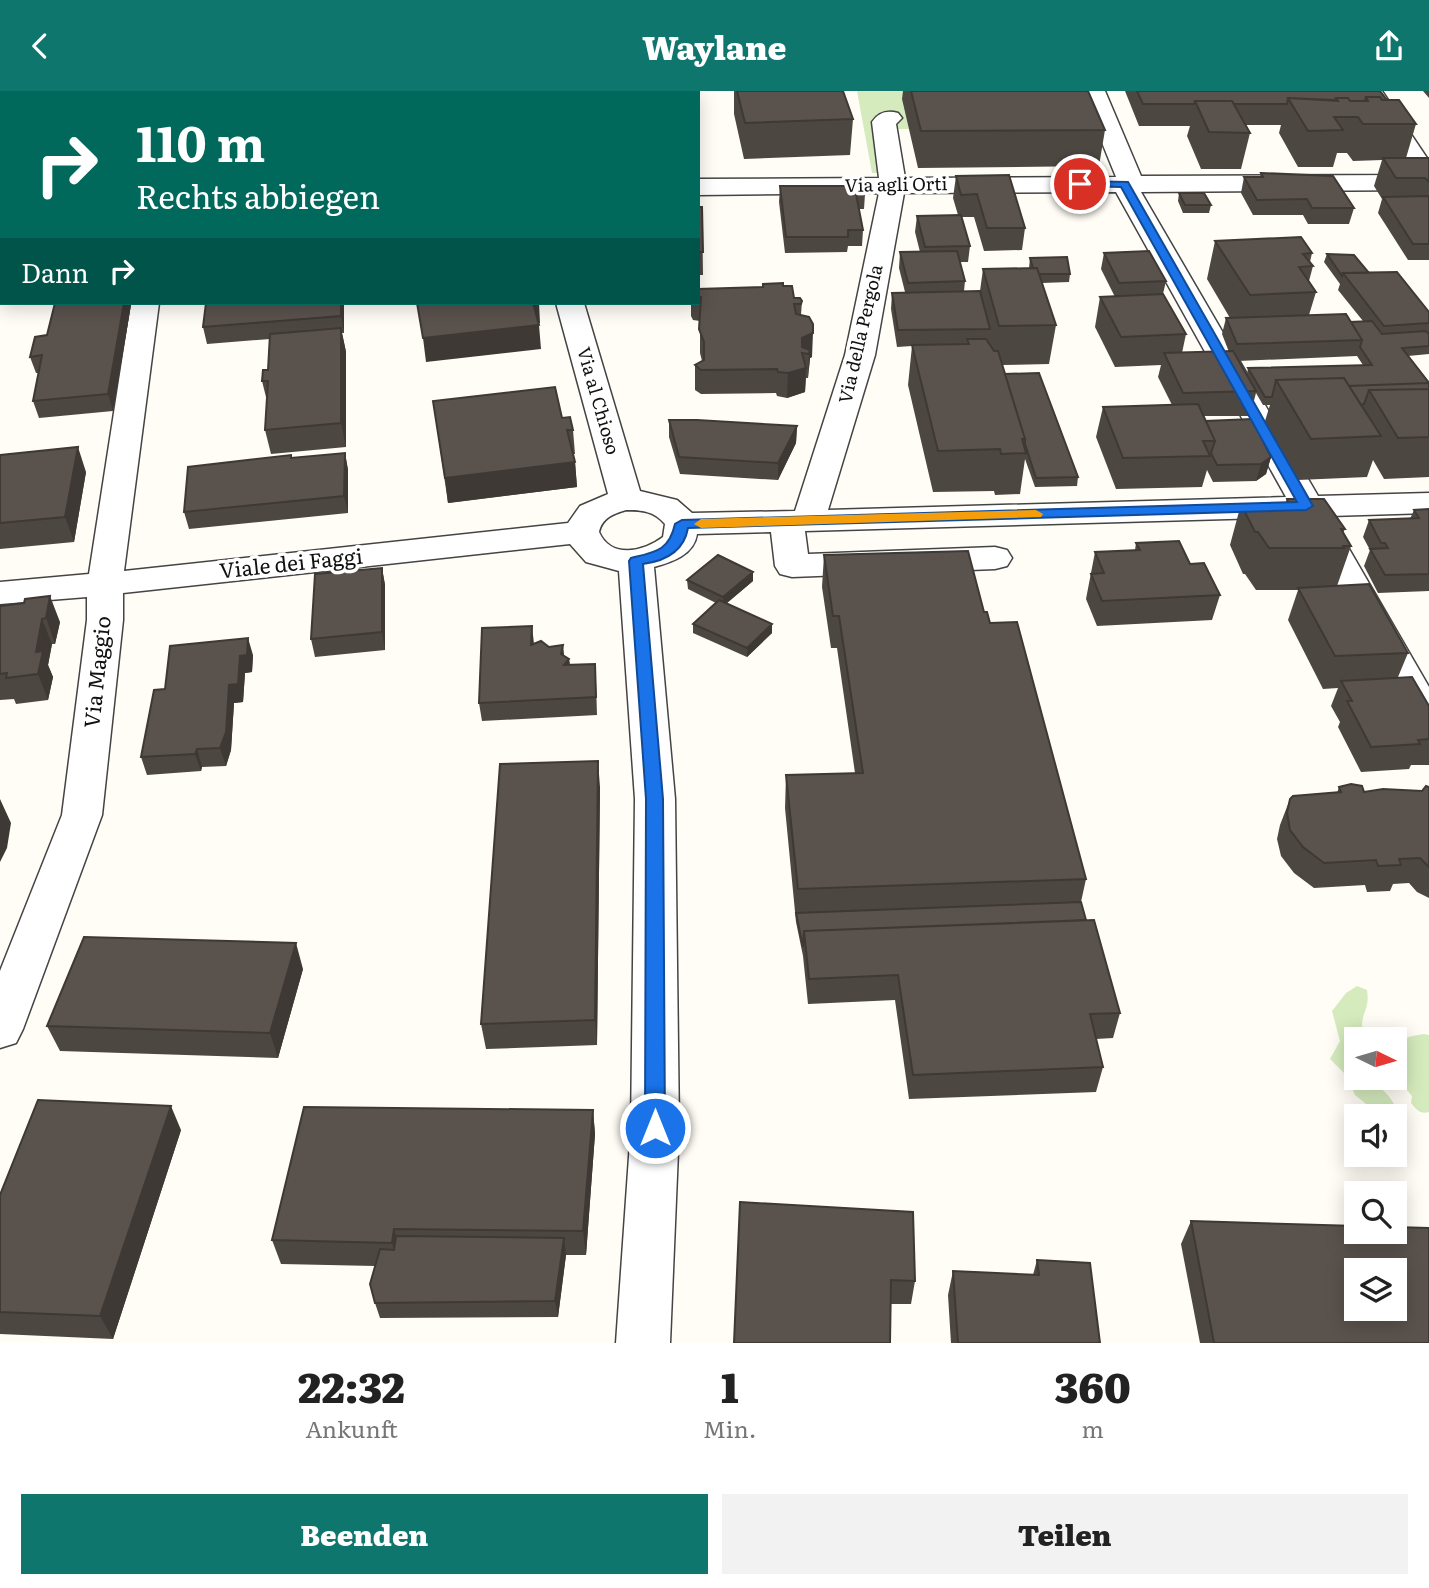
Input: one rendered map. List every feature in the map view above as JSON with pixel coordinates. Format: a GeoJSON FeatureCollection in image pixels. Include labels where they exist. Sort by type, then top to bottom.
{"type":"FeatureCollection","features":[{"type":"Feature","properties":{"kind":"street"},"geometry":{"type":"LineString","coordinates":[[1093,91],[1128,184],[1306,506],[1429,720]]}},
{"type":"Feature","properties":{"kind":"street"},"geometry":{"type":"LineString","coordinates":[[1370,91],[1429,181]]}},
{"type":"Feature","properties":{"kind":"street"},"geometry":{"type":"LineString","coordinates":[[890,117],[884,122],[902,185]]}},
{"type":"Feature","properties":{"kind":"street"},"geometry":{"type":"LineString","coordinates":[[902,185],[906,164],[912,159]]}},
{"type":"Feature","properties":{"kind":"street","name":"Via agli Orti"},"geometry":{"type":"LineString","coordinates":[[700,187],[1429,181]]}},
{"type":"Feature","properties":{"kind":"street","name":"Via della Pergola"},"geometry":{"type":"LineString","coordinates":[[797,521],[860,355],[902,185]]}},
{"type":"Feature","properties":{"kind":"street","name":"Via Maggio"},"geometry":{"type":"LineString","coordinates":[[0,1029],[82,815],[106,620],[105,585],[145,305]]}},
{"type":"Feature","properties":{"kind":"street","name":"Via al Chioso"},"geometry":{"type":"LineString","coordinates":[[571,305],[626,500]]}},
{"type":"Feature","properties":{"kind":"street"},"geometry":{"type":"LineString","coordinates":[[626,500],[663,505],[672,510],[682,524],[679,541],[671,549],[649,559],[636,561],[622,561],[598,554],[589,548],[582,532],[583,525],[594,511],[626,500]]}},
{"type":"Feature","properties":{"kind":"street"},"geometry":{"type":"LineString","coordinates":[[682,524],[1429,503]]}},
{"type":"Feature","properties":{"kind":"street"},"geometry":{"type":"LineString","coordinates":[[797,521],[792,566],[995,558]]}},
{"type":"Feature","properties":{"kind":"street","name":"Viale dei Faggi"},"geometry":{"type":"LineString","coordinates":[[0,593],[105,585],[582,532]]}},
{"type":"Feature","properties":{"kind":"street"},"geometry":{"type":"LineString","coordinates":[[636,561],[655,799],[655,1128],[643,1343]]}},
{"type":"Feature","properties":{"kind":"green space"},"geometry":{"type":"Polygon","coordinates":[[[857,91],[1076,91],[903,96],[909,129],[896,129],[879,173],[872,173],[857,91]]]}},
{"type":"Feature","properties":{"kind":"green space"},"geometry":{"type":"Polygon","coordinates":[[[1357,986],[1367,990],[1368,998],[1362,1027],[1344,1027],[1344,1073],[1330,1059],[1340,1041],[1332,1011],[1346,993],[1357,986]]]}},
{"type":"Feature","properties":{"kind":"green space"},"geometry":{"type":"Polygon","coordinates":[[[1429,1035],[1429,1112],[1426,1113],[1418,1111],[1411,1103],[1412,1096],[1407,1090],[1407,1038],[1429,1035]]]}},
{"type":"Feature","properties":{"kind":"green space"},"geometry":{"type":"Polygon","coordinates":[[[1353,1090],[1383,1090],[1394,1104],[1366,1104],[1353,1090]]]}},
{"type":"Feature","properties":{"kind":"building"},"geometry":{"type":"Polygon","coordinates":[[[737,91],[843,91],[853,119],[745,123],[737,91]]]}},
{"type":"Feature","properties":{"kind":"building"},"geometry":{"type":"Polygon","coordinates":[[[911,91],[1088,91],[1105,130],[921,131],[911,91]]]}},
{"type":"Feature","properties":{"kind":"building"},"geometry":{"type":"Polygon","coordinates":[[[1137,91],[1380,91],[1387,100],[1380,97],[1366,97],[1365,101],[1350,101],[1348,98],[1288,98],[1287,104],[1195,101],[1194,104],[1143,104],[1137,91]]]}},
{"type":"Feature","properties":{"kind":"building"},"geometry":{"type":"Polygon","coordinates":[[[1366,97],[1399,100],[1416,124],[1363,124],[1358,117],[1334,117],[1343,130],[1308,131],[1288,98],[1338,101],[1336,98],[1348,98],[1350,101],[1368,101],[1366,97]]]}},
{"type":"Feature","properties":{"kind":"building"},"geometry":{"type":"Polygon","coordinates":[[[1195,101],[1232,101],[1250,133],[1209,132],[1195,101]]]}},
{"type":"Feature","properties":{"kind":"building"},"geometry":{"type":"Polygon","coordinates":[[[1383,158],[1429,158],[1429,182],[1425,178],[1396,178],[1383,158]]]}},
{"type":"Feature","properties":{"kind":"building"},"geometry":{"type":"Polygon","coordinates":[[[1261,173],[1333,176],[1354,208],[1312,208],[1307,199],[1257,200],[1244,177],[1263,177],[1261,173]]]}},
{"type":"Feature","properties":{"kind":"building"},"geometry":{"type":"Polygon","coordinates":[[[1009,175],[1025,228],[987,228],[977,194],[961,195],[956,176],[1009,175]]]}},
{"type":"Feature","properties":{"kind":"building"},"geometry":{"type":"Polygon","coordinates":[[[780,186],[862,186],[865,194],[856,194],[863,230],[848,230],[848,237],[786,237],[780,186]]]}},
{"type":"Feature","properties":{"kind":"building"},"geometry":{"type":"Polygon","coordinates":[[[1179,193],[1204,193],[1211,205],[1185,205],[1179,193]]]}},
{"type":"Feature","properties":{"kind":"building"},"geometry":{"type":"Polygon","coordinates":[[[1428,196],[1429,244],[1413,244],[1383,197],[1428,196]]]}},
{"type":"Feature","properties":{"kind":"building"},"geometry":{"type":"Polygon","coordinates":[[[700,207],[702,207],[703,252],[700,252],[700,207]]]}},
{"type":"Feature","properties":{"kind":"building"},"geometry":{"type":"Polygon","coordinates":[[[961,215],[970,246],[925,247],[917,216],[961,215]]]}},
{"type":"Feature","properties":{"kind":"building"},"geometry":{"type":"Polygon","coordinates":[[[1301,237],[1312,253],[1303,254],[1313,266],[1299,267],[1316,292],[1250,295],[1215,241],[1301,237]]]}},
{"type":"Feature","properties":{"kind":"building"},"geometry":{"type":"Polygon","coordinates":[[[957,251],[965,281],[908,283],[900,252],[957,251]]]}},
{"type":"Feature","properties":{"kind":"building"},"geometry":{"type":"Polygon","coordinates":[[[1149,251],[1166,281],[1119,283],[1104,253],[1149,251]]]}},
{"type":"Feature","properties":{"kind":"building"},"geometry":{"type":"Polygon","coordinates":[[[1327,254],[1354,255],[1369,273],[1343,273],[1342,276],[1327,254]]]}},
{"type":"Feature","properties":{"kind":"building"},"geometry":{"type":"Polygon","coordinates":[[[1067,257],[1070,274],[1039,274],[1037,268],[1033,268],[1030,258],[1067,257]]]}},
{"type":"Feature","properties":{"kind":"building"},"geometry":{"type":"Polygon","coordinates":[[[1037,268],[1056,325],[999,326],[983,269],[1037,268]]]}},
{"type":"Feature","properties":{"kind":"building"},"geometry":{"type":"Polygon","coordinates":[[[1397,272],[1429,312],[1429,323],[1384,326],[1343,273],[1397,272]]]}},
{"type":"Feature","properties":{"kind":"building"},"geometry":{"type":"Polygon","coordinates":[[[783,283],[783,286],[792,286],[794,298],[800,298],[802,301],[801,304],[794,304],[796,314],[809,317],[813,324],[813,333],[802,338],[802,347],[810,350],[809,354],[802,353],[806,368],[788,373],[778,372],[777,369],[701,370],[695,365],[704,360],[704,342],[699,329],[700,289],[763,287],[763,284],[783,283]]]}},
{"type":"Feature","properties":{"kind":"building"},"geometry":{"type":"Polygon","coordinates":[[[980,291],[990,329],[898,330],[892,293],[980,291]]]}},
{"type":"Feature","properties":{"kind":"building"},"geometry":{"type":"Polygon","coordinates":[[[1163,294],[1186,334],[1121,337],[1100,297],[1163,294]]]}},
{"type":"Feature","properties":{"kind":"building"},"geometry":{"type":"Polygon","coordinates":[[[54,305],[124,305],[108,394],[33,401],[42,355],[30,357],[35,337],[47,335],[54,305]]]}},
{"type":"Feature","properties":{"kind":"building"},"geometry":{"type":"Polygon","coordinates":[[[206,305],[341,305],[341,316],[203,327],[206,305]]]}},
{"type":"Feature","properties":{"kind":"building"},"geometry":{"type":"Polygon","coordinates":[[[417,305],[534,305],[539,325],[423,338],[417,305]]]}},
{"type":"Feature","properties":{"kind":"building"},"geometry":{"type":"Polygon","coordinates":[[[1346,314],[1362,340],[1237,344],[1226,318],[1346,314]]]}},
{"type":"Feature","properties":{"kind":"building"},"geometry":{"type":"Polygon","coordinates":[[[1372,321],[1382,334],[1426,331],[1429,334],[1429,346],[1402,348],[1429,383],[1349,386],[1344,378],[1276,380],[1272,397],[1265,397],[1248,368],[1372,365],[1360,347],[1362,340],[1351,322],[1372,321]]]}},
{"type":"Feature","properties":{"kind":"building"},"geometry":{"type":"Polygon","coordinates":[[[341,328],[341,423],[265,430],[268,381],[262,381],[263,370],[268,370],[270,334],[341,328]]]}},
{"type":"Feature","properties":{"kind":"building"},"geometry":{"type":"Polygon","coordinates":[[[967,339],[986,339],[994,351],[998,351],[1025,439],[1022,439],[1026,453],[1001,454],[1000,449],[938,451],[912,345],[969,344],[967,339]]]}},
{"type":"Feature","properties":{"kind":"building"},"geometry":{"type":"Polygon","coordinates":[[[1233,351],[1256,391],[1183,393],[1164,353],[1233,351]]]}},
{"type":"Feature","properties":{"kind":"building"},"geometry":{"type":"Polygon","coordinates":[[[1039,373],[1078,477],[1036,478],[1005,374],[1039,373]]]}},
{"type":"Feature","properties":{"kind":"building"},"geometry":{"type":"Polygon","coordinates":[[[1344,378],[1381,436],[1311,439],[1276,380],[1344,378]]]}},
{"type":"Feature","properties":{"kind":"building"},"geometry":{"type":"Polygon","coordinates":[[[1429,383],[1429,389],[1369,390],[1364,404],[1361,405],[1349,386],[1429,383]]]}},
{"type":"Feature","properties":{"kind":"building"},"geometry":{"type":"Polygon","coordinates":[[[555,387],[562,418],[570,417],[573,430],[567,430],[575,462],[445,478],[433,401],[555,387]]]}},
{"type":"Feature","properties":{"kind":"building"},"geometry":{"type":"Polygon","coordinates":[[[1429,389],[1429,437],[1398,438],[1369,390],[1429,389]]]}},
{"type":"Feature","properties":{"kind":"building"},"geometry":{"type":"Polygon","coordinates":[[[1198,404],[1215,441],[1203,441],[1210,456],[1123,458],[1103,407],[1198,404]]]}},
{"type":"Feature","properties":{"kind":"building"},"geometry":{"type":"Polygon","coordinates":[[[1252,419],[1271,457],[1261,464],[1217,465],[1211,453],[1215,441],[1206,421],[1252,419]]]}},
{"type":"Feature","properties":{"kind":"building"},"geometry":{"type":"Polygon","coordinates":[[[669,420],[797,426],[778,463],[679,457],[669,420]]]}},
{"type":"Feature","properties":{"kind":"building"},"geometry":{"type":"Polygon","coordinates":[[[78,447],[65,517],[0,523],[0,455],[78,447]]]}},
{"type":"Feature","properties":{"kind":"building"},"geometry":{"type":"Polygon","coordinates":[[[345,453],[344,496],[184,512],[188,467],[291,455],[291,458],[345,453]]]}},
{"type":"Feature","properties":{"kind":"building"},"geometry":{"type":"Polygon","coordinates":[[[1287,499],[1324,499],[1345,529],[1341,529],[1351,546],[1269,548],[1258,532],[1255,532],[1241,504],[1289,504],[1287,499]]]}},
{"type":"Feature","properties":{"kind":"building"},"geometry":{"type":"Polygon","coordinates":[[[1429,509],[1429,574],[1385,575],[1370,549],[1388,548],[1385,543],[1381,543],[1369,520],[1419,518],[1414,510],[1429,509]]]}},
{"type":"Feature","properties":{"kind":"building"},"geometry":{"type":"Polygon","coordinates":[[[1179,541],[1190,564],[1204,563],[1220,595],[1102,601],[1091,574],[1104,573],[1095,552],[1140,550],[1136,543],[1179,541]]]}},
{"type":"Feature","properties":{"kind":"building"},"geometry":{"type":"Polygon","coordinates":[[[968,551],[984,612],[987,612],[990,623],[1017,622],[1086,879],[798,889],[786,775],[863,773],[839,616],[833,616],[824,555],[968,551]]]}},
{"type":"Feature","properties":{"kind":"building"},"geometry":{"type":"Polygon","coordinates":[[[718,555],[753,572],[723,597],[687,580],[718,555]]]}},
{"type":"Feature","properties":{"kind":"building"},"geometry":{"type":"Polygon","coordinates":[[[382,568],[382,632],[311,639],[315,574],[382,568]]]}},
{"type":"Feature","properties":{"kind":"building"},"geometry":{"type":"Polygon","coordinates":[[[1369,584],[1408,653],[1335,656],[1298,588],[1369,584]]]}},
{"type":"Feature","properties":{"kind":"building"},"geometry":{"type":"Polygon","coordinates":[[[50,596],[46,618],[42,619],[36,652],[43,651],[38,674],[6,678],[7,673],[0,674],[0,606],[50,596]]]}},
{"type":"Feature","properties":{"kind":"building"},"geometry":{"type":"Polygon","coordinates":[[[719,600],[772,624],[747,648],[693,624],[719,600]]]}},
{"type":"Feature","properties":{"kind":"building"},"geometry":{"type":"Polygon","coordinates":[[[532,626],[531,645],[541,641],[549,647],[563,645],[561,654],[569,659],[564,665],[595,664],[596,697],[479,703],[482,628],[532,626]]]}},
{"type":"Feature","properties":{"kind":"building"},"geometry":{"type":"Polygon","coordinates":[[[248,638],[247,655],[240,656],[238,684],[229,685],[226,732],[220,748],[197,749],[195,754],[141,757],[154,690],[165,689],[170,646],[248,638]]]}},
{"type":"Feature","properties":{"kind":"building"},"geometry":{"type":"Polygon","coordinates":[[[1412,677],[1429,706],[1429,739],[1418,740],[1420,744],[1371,747],[1347,701],[1352,701],[1341,681],[1412,677]]]}},
{"type":"Feature","properties":{"kind":"building"},"geometry":{"type":"Polygon","coordinates":[[[598,761],[595,1020],[481,1024],[500,764],[598,761]]]}},
{"type":"Feature","properties":{"kind":"building"},"geometry":{"type":"Polygon","coordinates":[[[1351,784],[1362,786],[1364,792],[1383,789],[1422,791],[1426,786],[1429,787],[1429,867],[1420,858],[1399,859],[1401,865],[1378,866],[1376,860],[1324,863],[1303,847],[1290,830],[1287,813],[1290,799],[1293,796],[1341,792],[1339,787],[1351,784]]]}},
{"type":"Feature","properties":{"kind":"building"},"geometry":{"type":"Polygon","coordinates":[[[1081,902],[1086,920],[804,931],[803,947],[796,913],[1081,902]]]}},
{"type":"Feature","properties":{"kind":"building"},"geometry":{"type":"Polygon","coordinates":[[[1094,920],[1120,1013],[1090,1014],[1103,1067],[913,1075],[898,975],[809,979],[804,931],[1094,920]]]}},
{"type":"Feature","properties":{"kind":"building"},"geometry":{"type":"Polygon","coordinates":[[[84,937],[296,943],[270,1033],[47,1026],[84,937]]]}},
{"type":"Feature","properties":{"kind":"building"},"geometry":{"type":"Polygon","coordinates":[[[38,1100],[171,1106],[100,1316],[0,1312],[0,1195],[38,1100]]]}},
{"type":"Feature","properties":{"kind":"building"},"geometry":{"type":"Polygon","coordinates":[[[304,1107],[593,1110],[583,1231],[394,1229],[392,1243],[272,1240],[304,1107]]]}},
{"type":"Feature","properties":{"kind":"building"},"geometry":{"type":"Polygon","coordinates":[[[740,1202],[913,1212],[915,1281],[891,1280],[890,1343],[734,1343],[740,1202]]]}},
{"type":"Feature","properties":{"kind":"building"},"geometry":{"type":"Polygon","coordinates":[[[1191,1221],[1344,1226],[1344,1244],[1407,1244],[1407,1227],[1429,1228],[1429,1343],[1214,1343],[1191,1221]]]}},
{"type":"Feature","properties":{"kind":"building"},"geometry":{"type":"Polygon","coordinates":[[[396,1236],[564,1238],[555,1301],[375,1303],[370,1284],[380,1249],[394,1250],[396,1236]]]}},
{"type":"Feature","properties":{"kind":"building"},"geometry":{"type":"Polygon","coordinates":[[[1037,1260],[1090,1263],[1100,1343],[958,1343],[953,1271],[1039,1275],[1037,1260]]]}},
{"type":"Feature","properties":{"kind":"slow traffic"},"geometry":{"type":"LineString","coordinates":[[701,524],[1036,514]]}},
{"type":"Feature","properties":{"kind":"route"},"geometry":{"type":"LineString","coordinates":[[655,1128],[655,799],[636,561],[661,555],[671,549],[679,541],[682,524],[1306,506],[1124,184],[1080,184]]}}]}
